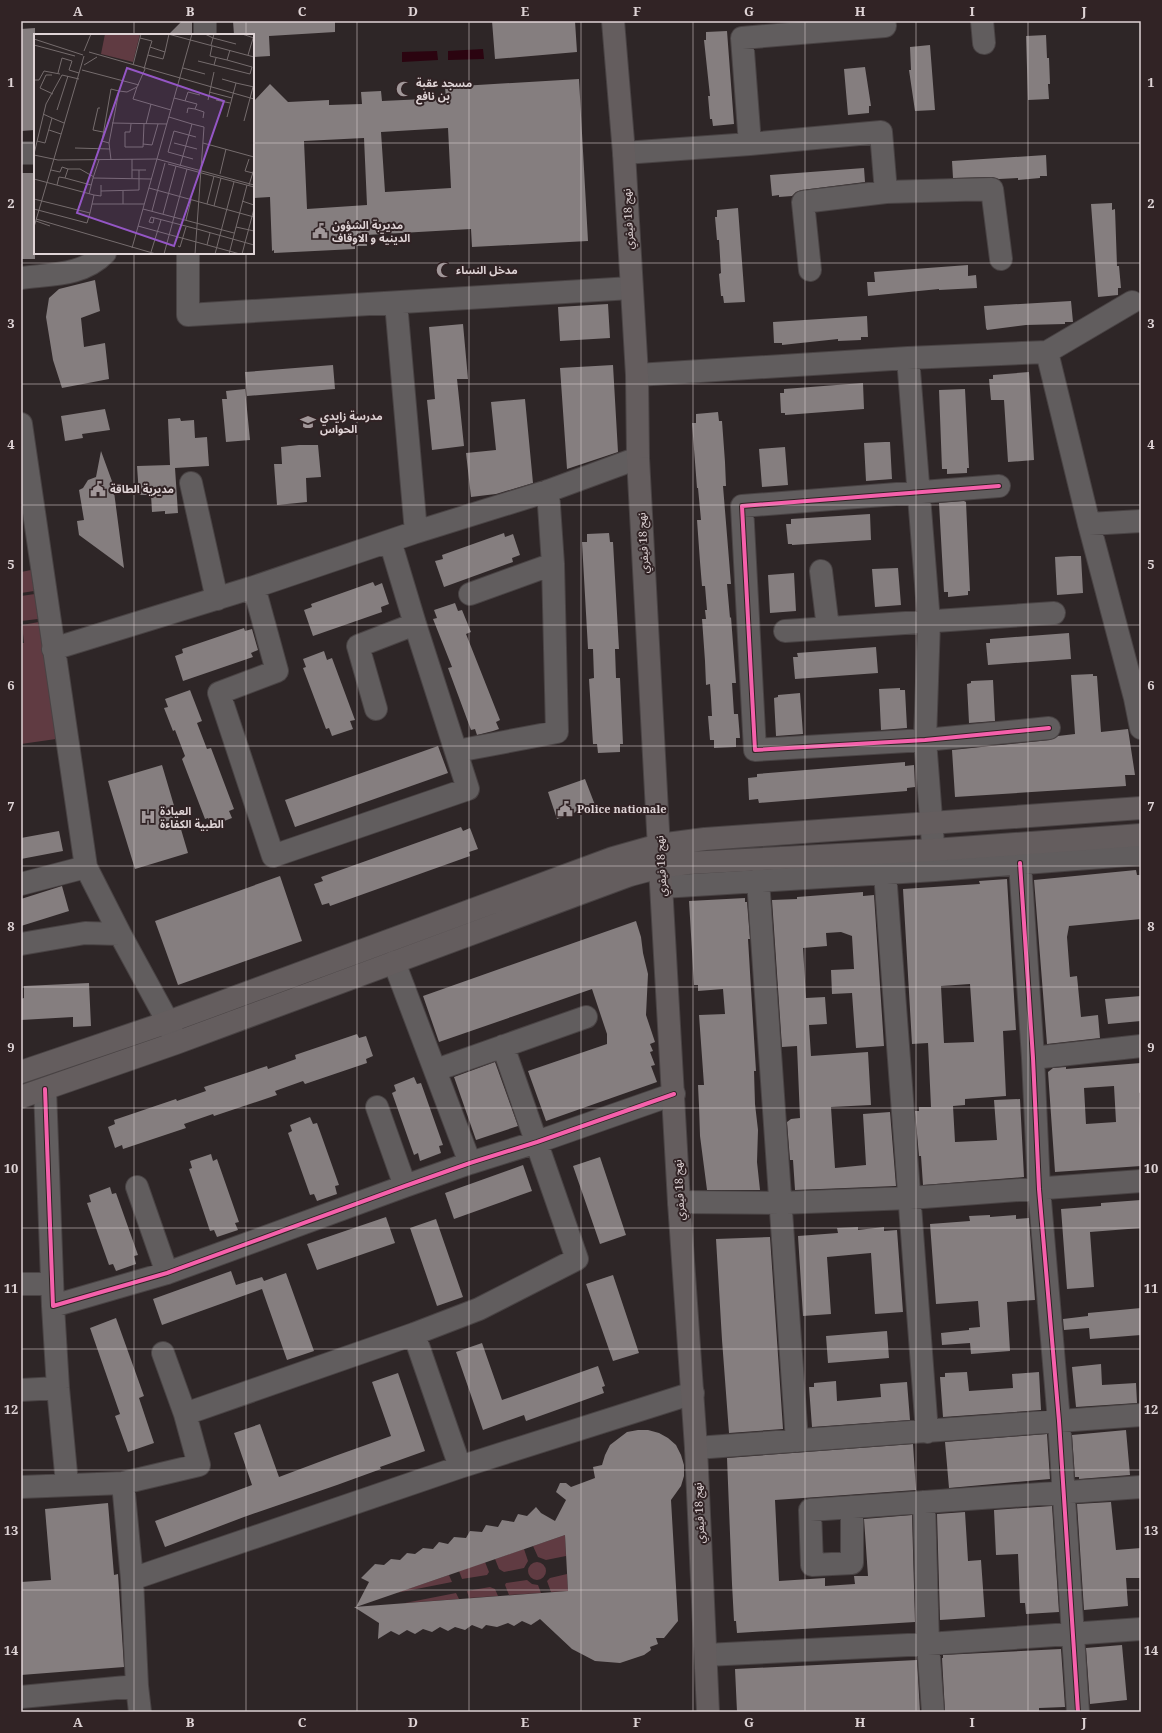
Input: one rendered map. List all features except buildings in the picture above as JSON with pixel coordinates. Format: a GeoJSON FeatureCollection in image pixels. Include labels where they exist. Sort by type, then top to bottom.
{"type":"FeatureCollection","features":[{"type":"Feature","properties":{"kind":"main road","name":"نهج 18 فيفري"},"geometry":{"type":"LineString","coordinates":[[613,21],[624,153],[637,375],[638,458],[679,1202],[693,1393],[708,1712]]}},
{"type":"Feature","properties":{"kind":"main road"},"geometry":{"type":"LineString","coordinates":[[21,1072],[168,1022],[613,858],[659,845],[705,839],[1141,808]]}},
{"type":"Feature","properties":{"kind":"main road"},"geometry":{"type":"LineString","coordinates":[[21,1097],[176,1043],[630,875],[661,877],[702,862],[934,860],[1141,835]]}},
{"type":"Feature","properties":{"kind":"street"},"geometry":{"type":"LineString","coordinates":[[205,21],[205,34]]}},
{"type":"Feature","properties":{"kind":"street"},"geometry":{"type":"LineString","coordinates":[[982,21],[984,43]]}},
{"type":"Feature","properties":{"kind":"street"},"geometry":{"type":"LineString","coordinates":[[750,144],[742,38],[885,26]]}},
{"type":"Feature","properties":{"kind":"street"},"geometry":{"type":"LineString","coordinates":[[624,153],[750,144],[880,132],[886,192]]}},
{"type":"Feature","properties":{"kind":"street"},"geometry":{"type":"LineString","coordinates":[[21,154],[34,153]]}},
{"type":"Feature","properties":{"kind":"street"},"geometry":{"type":"LineString","coordinates":[[810,270],[804,202],[886,192],[992,189],[1001,259]]}},
{"type":"Feature","properties":{"kind":"street"},"geometry":{"type":"LineString","coordinates":[[21,278],[79,270],[91,265],[104,254]]}},
{"type":"Feature","properties":{"kind":"street"},"geometry":{"type":"LineString","coordinates":[[188,254],[188,315],[631,288]]}},
{"type":"Feature","properties":{"kind":"street"},"geometry":{"type":"LineString","coordinates":[[637,375],[908,358],[1047,352],[1132,302]]}},
{"type":"Feature","properties":{"kind":"street"},"geometry":{"type":"LineString","coordinates":[[396,303],[416,532]]}},
{"type":"Feature","properties":{"kind":"street"},"geometry":{"type":"LineString","coordinates":[[1047,352],[1089,524],[1138,698],[1141,728]]}},
{"type":"Feature","properties":{"kind":"street"},"geometry":{"type":"LineString","coordinates":[[908,358],[928,622],[925,740],[934,860]]}},
{"type":"Feature","properties":{"kind":"street"},"geometry":{"type":"LineString","coordinates":[[21,424],[86,867],[120,934],[168,1022],[176,1043]]}},
{"type":"Feature","properties":{"kind":"street"},"geometry":{"type":"LineString","coordinates":[[54,649],[217,599],[416,532],[548,491],[638,458]]}},
{"type":"Feature","properties":{"kind":"street"},"geometry":{"type":"LineString","coordinates":[[191,483],[217,599]]}},
{"type":"Feature","properties":{"kind":"street"},"geometry":{"type":"LineString","coordinates":[[999,486],[742,506],[755,750],[925,740],[1049,728]]}},
{"type":"Feature","properties":{"kind":"street"},"geometry":{"type":"LineString","coordinates":[[457,751],[557,732],[553,564],[548,491]]}},
{"type":"Feature","properties":{"kind":"street"},"geometry":{"type":"LineString","coordinates":[[1089,524],[1141,521]]}},
{"type":"Feature","properties":{"kind":"street"},"geometry":{"type":"LineString","coordinates":[[254,587],[277,671],[219,693],[273,856],[468,789],[457,751],[414,624],[390,541]]}},
{"type":"Feature","properties":{"kind":"street"},"geometry":{"type":"LineString","coordinates":[[470,594],[553,564]]}},
{"type":"Feature","properties":{"kind":"street"},"geometry":{"type":"LineString","coordinates":[[822,571],[828,628]]}},
{"type":"Feature","properties":{"kind":"street"},"geometry":{"type":"LineString","coordinates":[[785,631],[1054,613]]}},
{"type":"Feature","properties":{"kind":"street"},"geometry":{"type":"LineString","coordinates":[[376,709],[358,646],[414,624]]}},
{"type":"Feature","properties":{"kind":"street"},"geometry":{"type":"LineString","coordinates":[[661,877],[758,880],[885,873],[934,860],[1020,863],[1141,854]]}},
{"type":"Feature","properties":{"kind":"street"},"geometry":{"type":"LineString","coordinates":[[1020,863],[1033,1058],[1039,1189],[1059,1422],[1078,1712]]}},
{"type":"Feature","properties":{"kind":"street"},"geometry":{"type":"LineString","coordinates":[[21,884],[86,867]]}},
{"type":"Feature","properties":{"kind":"street"},"geometry":{"type":"LineString","coordinates":[[885,873],[927,1432]]}},
{"type":"Feature","properties":{"kind":"street"},"geometry":{"type":"LineString","coordinates":[[758,880],[797,1441]]}},
{"type":"Feature","properties":{"kind":"street"},"geometry":{"type":"LineString","coordinates":[[21,944],[85,933],[120,934]]}},
{"type":"Feature","properties":{"kind":"street"},"geometry":{"type":"LineString","coordinates":[[394,962],[470,1163]]}},
{"type":"Feature","properties":{"kind":"street"},"geometry":{"type":"LineString","coordinates":[[436,1070],[586,1017]]}},
{"type":"Feature","properties":{"kind":"street"},"geometry":{"type":"LineString","coordinates":[[185,1414],[414,1334],[479,1309],[577,1259],[504,1046]]}},
{"type":"Feature","properties":{"kind":"street"},"geometry":{"type":"LineString","coordinates":[[1033,1058],[1141,1046]]}},
{"type":"Feature","properties":{"kind":"street"},"geometry":{"type":"LineString","coordinates":[[45,1089],[53,1306],[58,1388],[67,1484]]}},
{"type":"Feature","properties":{"kind":"street"},"geometry":{"type":"LineString","coordinates":[[53,1306],[167,1273],[470,1163],[538,1142],[674,1094]]}},
{"type":"Feature","properties":{"kind":"street"},"geometry":{"type":"LineString","coordinates":[[377,1107],[405,1186]]}},
{"type":"Feature","properties":{"kind":"street"},"geometry":{"type":"LineString","coordinates":[[679,1202],[780,1203],[910,1198],[1141,1181]]}},
{"type":"Feature","properties":{"kind":"street"},"geometry":{"type":"LineString","coordinates":[[137,1187],[167,1273]]}},
{"type":"Feature","properties":{"kind":"street"},"geometry":{"type":"LineString","coordinates":[[21,1284],[52,1284]]}},
{"type":"Feature","properties":{"kind":"street"},"geometry":{"type":"LineString","coordinates":[[414,1334],[460,1467]]}},
{"type":"Feature","properties":{"kind":"street"},"geometry":{"type":"LineString","coordinates":[[21,1486],[123,1483],[199,1465],[185,1414],[163,1353]]}},
{"type":"Feature","properties":{"kind":"street"},"geometry":{"type":"LineString","coordinates":[[21,1390],[58,1388]]}},
{"type":"Feature","properties":{"kind":"street"},"geometry":{"type":"LineString","coordinates":[[132,1579],[460,1467],[693,1393]]}},
{"type":"Feature","properties":{"kind":"street"},"geometry":{"type":"LineString","coordinates":[[696,1448],[1141,1415]]}},
{"type":"Feature","properties":{"kind":"street"},"geometry":{"type":"LineString","coordinates":[[123,1483],[132,1579],[137,1686],[140,1712]]}},
{"type":"Feature","properties":{"kind":"street"},"geometry":{"type":"LineString","coordinates":[[852,1507],[1141,1487]]}},
{"type":"Feature","properties":{"kind":"street"},"geometry":{"type":"LineString","coordinates":[[924,1502],[928,1644],[933,1712]]}},
{"type":"Feature","properties":{"kind":"street"},"geometry":{"type":"LineString","coordinates":[[706,1655],[928,1644],[1141,1629]]}},
{"type":"Feature","properties":{"kind":"street"},"geometry":{"type":"LineString","coordinates":[[21,1697],[137,1686]]}},
{"type":"Feature","properties":{"kind":"shaded area"},"geometry":{"type":"Polygon","coordinates":[[[483,49],[484,59],[448,60],[448,51],[483,49]]]}},
{"type":"Feature","properties":{"kind":"shaded area"},"geometry":{"type":"Polygon","coordinates":[[[437,51],[438,60],[402,62],[402,52],[437,51]]]}},
{"type":"Feature","properties":{"kind":"shaded area"},"geometry":{"type":"Polygon","coordinates":[[[31,570],[34,591],[21,593],[21,572],[31,570]]]}},
{"type":"Feature","properties":{"kind":"shaded area"},"geometry":{"type":"Polygon","coordinates":[[[35,594],[38,619],[21,621],[21,596],[35,594]]]}},
{"type":"Feature","properties":{"kind":"shaded area"},"geometry":{"type":"Polygon","coordinates":[[[39,622],[56,739],[21,744],[21,643],[24,643],[22,625],[39,622]]]}},
{"type":"Feature","properties":{"kind":"shaded area"},"geometry":{"type":"Polygon","coordinates":[[[565,1535],[566,1556],[546,1560],[538,1557],[533,1546],[565,1535]]]}},
{"type":"Feature","properties":{"kind":"shaded area"},"geometry":{"type":"Polygon","coordinates":[[[524,1549],[528,1561],[524,1568],[504,1572],[499,1569],[495,1559],[524,1549]]]}},
{"type":"Feature","properties":{"kind":"shaded area"},"geometry":{"type":"Polygon","coordinates":[[[485,1562],[489,1572],[487,1575],[462,1579],[459,1571],[485,1562]]]}},
{"type":"Feature","properties":{"kind":"shaded area"},"geometry":{"type":"Polygon","coordinates":[[[537,1562],[543,1565],[546,1571],[543,1577],[537,1580],[531,1577],[528,1571],[531,1565],[537,1562]]]}},
{"type":"Feature","properties":{"kind":"shaded area"},"geometry":{"type":"Polygon","coordinates":[[[567,1574],[568,1591],[551,1592],[547,1581],[550,1578],[567,1574]]]}},
{"type":"Feature","properties":{"kind":"shaded area"},"geometry":{"type":"Polygon","coordinates":[[[449,1575],[452,1582],[396,1593],[449,1575]]]}},
{"type":"Feature","properties":{"kind":"shaded area"},"geometry":{"type":"Polygon","coordinates":[[[527,1580],[532,1584],[538,1585],[541,1593],[509,1595],[505,1585],[506,1583],[527,1580]]]}},
{"type":"Feature","properties":{"kind":"shaded area"},"geometry":{"type":"Polygon","coordinates":[[[490,1587],[495,1589],[498,1596],[469,1598],[467,1591],[490,1587]]]}},
{"type":"Feature","properties":{"kind":"shaded area"},"geometry":{"type":"Polygon","coordinates":[[[456,1593],[459,1599],[405,1603],[456,1593]]]}},
{"type":"Feature","properties":{"kind":"cycle path"},"geometry":{"type":"LineString","coordinates":[[999,486],[742,506],[755,750],[925,740],[1049,728]]}},
{"type":"Feature","properties":{"kind":"cycle path"},"geometry":{"type":"LineString","coordinates":[[1020,863],[1033,1058],[1039,1189],[1059,1421],[1078,1712]]}},
{"type":"Feature","properties":{"kind":"cycle path"},"geometry":{"type":"LineString","coordinates":[[45,1089],[53,1306],[167,1273],[470,1163],[537,1142],[674,1094]]}},
{"type":"Feature","properties":{"kind":"place","name":"مسجد عقبة بن نافع"},"geometry":{"type":"Point","coordinates":[404,89]}},
{"type":"Feature","properties":{"kind":"place","name":"مديرية الشؤون الدينية و الاوقاف"},"geometry":{"type":"Point","coordinates":[320,231]}},
{"type":"Feature","properties":{"kind":"place","name":"مدخل النساء"},"geometry":{"type":"Point","coordinates":[444,270]}},
{"type":"Feature","properties":{"kind":"place","name":"مدرسة زايدي الحواس"},"geometry":{"type":"Point","coordinates":[308,422]}},
{"type":"Feature","properties":{"kind":"place","name":"مديرية الطاقة"},"geometry":{"type":"Point","coordinates":[98,489]}},
{"type":"Feature","properties":{"kind":"place","name":"Police nationale"},"geometry":{"type":"Point","coordinates":[565,809]}},
{"type":"Feature","properties":{"kind":"place","name":"العيادة الطبية الكفاءة"},"geometry":{"type":"Point","coordinates":[148,817]}}]}
